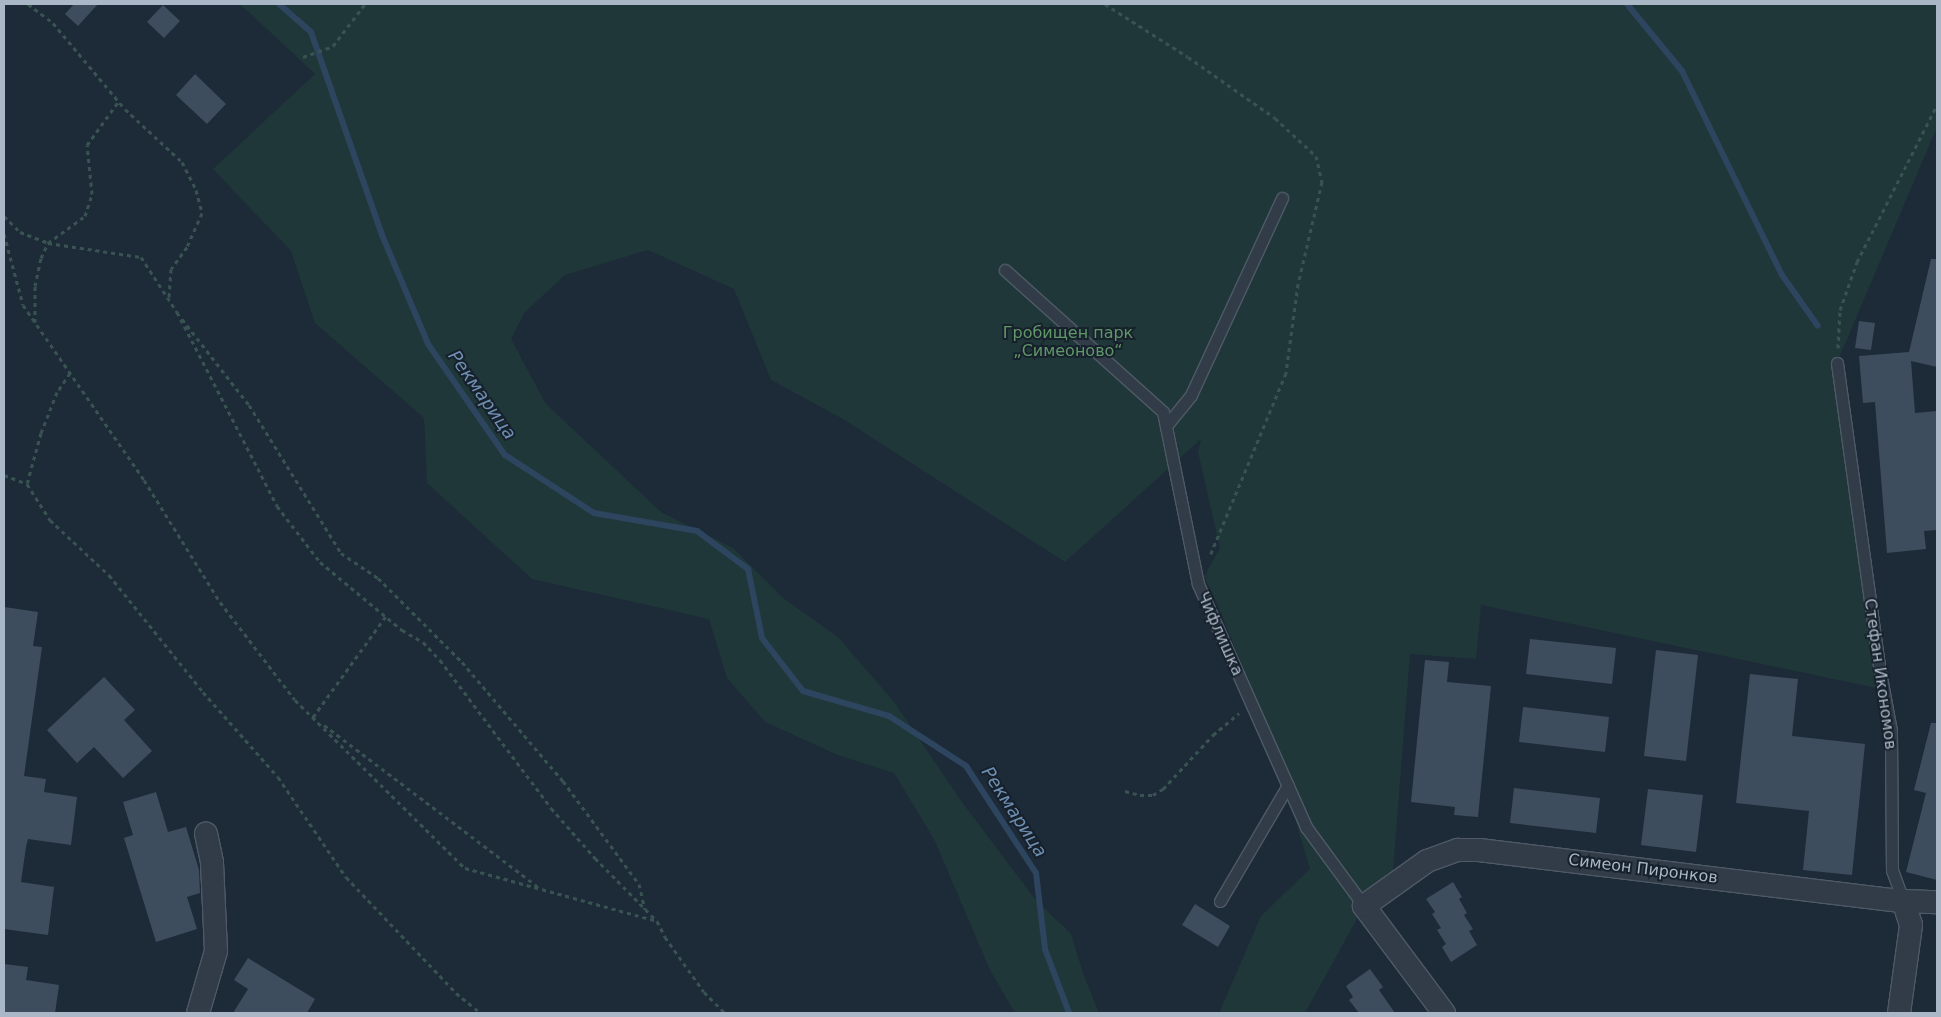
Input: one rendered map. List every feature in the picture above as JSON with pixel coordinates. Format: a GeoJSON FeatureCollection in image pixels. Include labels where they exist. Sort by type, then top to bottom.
{"type":"FeatureCollection","features":[{"type":"Feature","properties":{"kind":"street"},"geometry":{"type":"LineString","coordinates":[[198,1013],[216,951],[212,862],[206,834]]}},
{"type":"Feature","properties":{"kind":"street","name":"Симеон Пиронков"},"geometry":{"type":"LineString","coordinates":[[1364,906],[1427,861],[1458,850],[1479,850],[1903,901],[1937,902]]}},
{"type":"Feature","properties":{"kind":"street","name":"Стефан Икономов"},"geometry":{"type":"LineString","coordinates":[[1899,1013],[1911,925],[1903,901]]}},
{"type":"Feature","properties":{"kind":"street","name":"Чифлишка"},"geometry":{"type":"LineString","coordinates":[[1364,906],[1444,1013]]}},
{"type":"Feature","properties":{"kind":"lane"},"geometry":{"type":"LineString","coordinates":[[1166,426],[1191,395],[1282,198]]}},
{"type":"Feature","properties":{"kind":"lane","name":"Чифлишка"},"geometry":{"type":"LineString","coordinates":[[1005,270],[1163,412],[1198,584],[1306,827],[1364,906]]}},
{"type":"Feature","properties":{"kind":"lane","name":"Стефан Икономов"},"geometry":{"type":"LineString","coordinates":[[1837,363],[1879,666],[1891,731],[1892,870],[1903,901]]}},
{"type":"Feature","properties":{"kind":"lane"},"geometry":{"type":"LineString","coordinates":[[1220,901],[1288,785]]}},
{"type":"Feature","properties":{"kind":"path"},"geometry":{"type":"LineString","coordinates":[[28,4],[53,23],[118,102],[182,162],[196,190],[202,213],[187,247],[171,269],[169,299]]}},
{"type":"Feature","properties":{"kind":"path"},"geometry":{"type":"LineString","coordinates":[[303,56],[333,46],[366,4]]}},
{"type":"Feature","properties":{"kind":"path"},"geometry":{"type":"LineString","coordinates":[[36,323],[35,286],[41,258],[48,242],[85,216],[92,194],[87,145],[118,102]]}},
{"type":"Feature","properties":{"kind":"path"},"geometry":{"type":"LineString","coordinates":[[1837,363],[1840,310],[1857,262],[1937,105]]}},
{"type":"Feature","properties":{"kind":"path"},"geometry":{"type":"LineString","coordinates":[[4,216],[20,232],[48,242],[141,257],[177,312],[277,506],[320,562],[402,630],[423,642],[440,660],[551,808],[595,858],[657,922],[665,937],[704,992],[725,1013]]}},
{"type":"Feature","properties":{"kind":"path"},"geometry":{"type":"LineString","coordinates":[[4,234],[23,305],[144,480],[220,602],[295,700],[465,868],[657,922]]}},
{"type":"Feature","properties":{"kind":"path"},"geometry":{"type":"LineString","coordinates":[[177,312],[249,405],[341,553],[378,578],[468,669],[563,781],[639,884],[645,909]]}},
{"type":"Feature","properties":{"kind":"path"},"geometry":{"type":"LineString","coordinates":[[28,484],[41,433],[57,392],[70,373]]}},
{"type":"Feature","properties":{"kind":"path"},"geometry":{"type":"LineString","coordinates":[[4,475],[28,484],[50,520],[109,575],[203,692],[278,778],[346,877],[456,993],[481,1013]]}},
{"type":"Feature","properties":{"kind":"path"},"geometry":{"type":"LineString","coordinates":[[313,717],[386,616]]}},
{"type":"Feature","properties":{"kind":"path"},"geometry":{"type":"LineString","coordinates":[[1125,791],[1140,795],[1153,795],[1163,789],[1212,735],[1251,703]]}},
{"type":"Feature","properties":{"kind":"path"},"geometry":{"type":"LineString","coordinates":[[313,717],[541,888]]}},
{"type":"Feature","properties":{"kind":"green space","name":"Гробищен парк „Симеоново“"},"geometry":{"type":"Polygon","coordinates":[[[240,4],[1937,4],[1937,127],[1837,363],[1881,689],[1481,605],[1476,659],[1410,654],[1392,884],[1364,906],[1305,1013],[1219,1013],[1261,916],[1310,869],[1270,735],[1216,601],[1204,577],[1220,548],[1198,452],[1201,439],[1065,562],[843,419],[771,380],[734,289],[648,250],[565,275],[525,312],[511,339],[546,404],[661,512],[733,548],[783,598],[838,637],[894,702],[962,802],[1035,899],[1071,934],[1083,973],[1099,1013],[1015,1013],[990,970],[934,839],[894,773],[838,755],[765,722],[727,678],[709,619],[532,579],[427,483],[424,418],[315,323],[291,251],[213,169],[315,74],[240,4]]]}},
{"type":"Feature","properties":{"kind":"building"},"geometry":{"type":"Polygon","coordinates":[[[74,4],[98,4],[78,26],[65,14],[74,4]]]}},
{"type":"Feature","properties":{"kind":"building"},"geometry":{"type":"Polygon","coordinates":[[[163,5],[180,21],[164,38],[147,22],[163,5]]]}},
{"type":"Feature","properties":{"kind":"building"},"geometry":{"type":"Polygon","coordinates":[[[195,74],[226,104],[207,124],[176,95],[195,74]]]}},
{"type":"Feature","properties":{"kind":"building"},"geometry":{"type":"Polygon","coordinates":[[[1931,259],[1937,259],[1937,367],[1911,361],[1915,413],[1937,411],[1937,530],[1924,531],[1926,549],[1887,553],[1875,402],[1863,403],[1859,356],[1909,352],[1931,259]]]}},
{"type":"Feature","properties":{"kind":"building"},"geometry":{"type":"Polygon","coordinates":[[[1859,321],[1875,323],[1871,350],[1855,348],[1859,321]]]}},
{"type":"Feature","properties":{"kind":"building"},"geometry":{"type":"Polygon","coordinates":[[[4,607],[38,612],[33,646],[42,647],[24,776],[46,779],[44,792],[77,797],[71,845],[28,839],[26,847],[21,882],[54,887],[48,935],[4,929],[4,607]]]}},
{"type":"Feature","properties":{"kind":"building"},"geometry":{"type":"Polygon","coordinates":[[[1530,639],[1616,648],[1612,684],[1526,674],[1530,639]]]}},
{"type":"Feature","properties":{"kind":"building"},"geometry":{"type":"Polygon","coordinates":[[[1656,650],[1698,655],[1686,761],[1644,756],[1656,650]]]}},
{"type":"Feature","properties":{"kind":"building"},"geometry":{"type":"Polygon","coordinates":[[[1425,660],[1449,662],[1447,682],[1491,686],[1478,817],[1454,815],[1455,807],[1411,802],[1425,660]]]}},
{"type":"Feature","properties":{"kind":"building"},"geometry":{"type":"Polygon","coordinates":[[[1750,674],[1798,679],[1792,736],[1865,744],[1852,875],[1803,870],[1809,811],[1736,803],[1750,674]]]}},
{"type":"Feature","properties":{"kind":"building"},"geometry":{"type":"Polygon","coordinates":[[[104,677],[135,710],[124,720],[152,751],[123,778],[94,747],[77,763],[47,730],[104,677]]]}},
{"type":"Feature","properties":{"kind":"building"},"geometry":{"type":"Polygon","coordinates":[[[1523,707],[1609,717],[1605,752],[1519,742],[1523,707]]]}},
{"type":"Feature","properties":{"kind":"building"},"geometry":{"type":"Polygon","coordinates":[[[1931,723],[1937,723],[1937,880],[1906,872],[1926,793],[1914,790],[1931,723]]]}},
{"type":"Feature","properties":{"kind":"building"},"geometry":{"type":"Polygon","coordinates":[[[1514,788],[1600,798],[1596,833],[1510,823],[1514,788]]]}},
{"type":"Feature","properties":{"kind":"building"},"geometry":{"type":"Polygon","coordinates":[[[1648,789],[1703,795],[1696,852],[1641,845],[1648,789]]]}},
{"type":"Feature","properties":{"kind":"building"},"geometry":{"type":"Polygon","coordinates":[[[156,792],[168,832],[186,827],[199,870],[200,893],[187,897],[197,929],[156,942],[124,838],[133,835],[123,802],[156,792]]]}},
{"type":"Feature","properties":{"kind":"building"},"geometry":{"type":"Polygon","coordinates":[[[1453,882],[1462,897],[1459,899],[1467,913],[1464,915],[1473,929],[1469,931],[1477,945],[1451,962],[1442,947],[1446,944],[1437,930],[1441,928],[1432,914],[1435,912],[1426,899],[1453,882]]]}},
{"type":"Feature","properties":{"kind":"building"},"geometry":{"type":"Polygon","coordinates":[[[1195,904],[1230,926],[1218,947],[1182,925],[1195,904]]]}},
{"type":"Feature","properties":{"kind":"building"},"geometry":{"type":"Polygon","coordinates":[[[248,958],[315,999],[307,1013],[233,1013],[248,989],[234,980],[248,958]]]}},
{"type":"Feature","properties":{"kind":"building"},"geometry":{"type":"Polygon","coordinates":[[[4,964],[28,967],[26,980],[59,985],[55,1013],[4,1013],[4,964]]]}},
{"type":"Feature","properties":{"kind":"building"},"geometry":{"type":"Polygon","coordinates":[[[1370,969],[1383,987],[1379,990],[1395,1013],[1359,1013],[1349,1000],[1353,997],[1346,986],[1370,969]]]}},
{"type":"Feature","properties":{"kind":"waterway","name":"Рекмарица"},"geometry":{"type":"LineString","coordinates":[[279,4],[311,32],[382,235],[428,344],[505,455],[594,513],[697,531],[748,569],[762,638],[803,691],[889,716],[966,766],[1036,873],[1045,949],[1069,1013]]}},
{"type":"Feature","properties":{"kind":"waterway"},"geometry":{"type":"LineString","coordinates":[[1627,4],[1682,71],[1782,275],[1818,326]]}}]}
